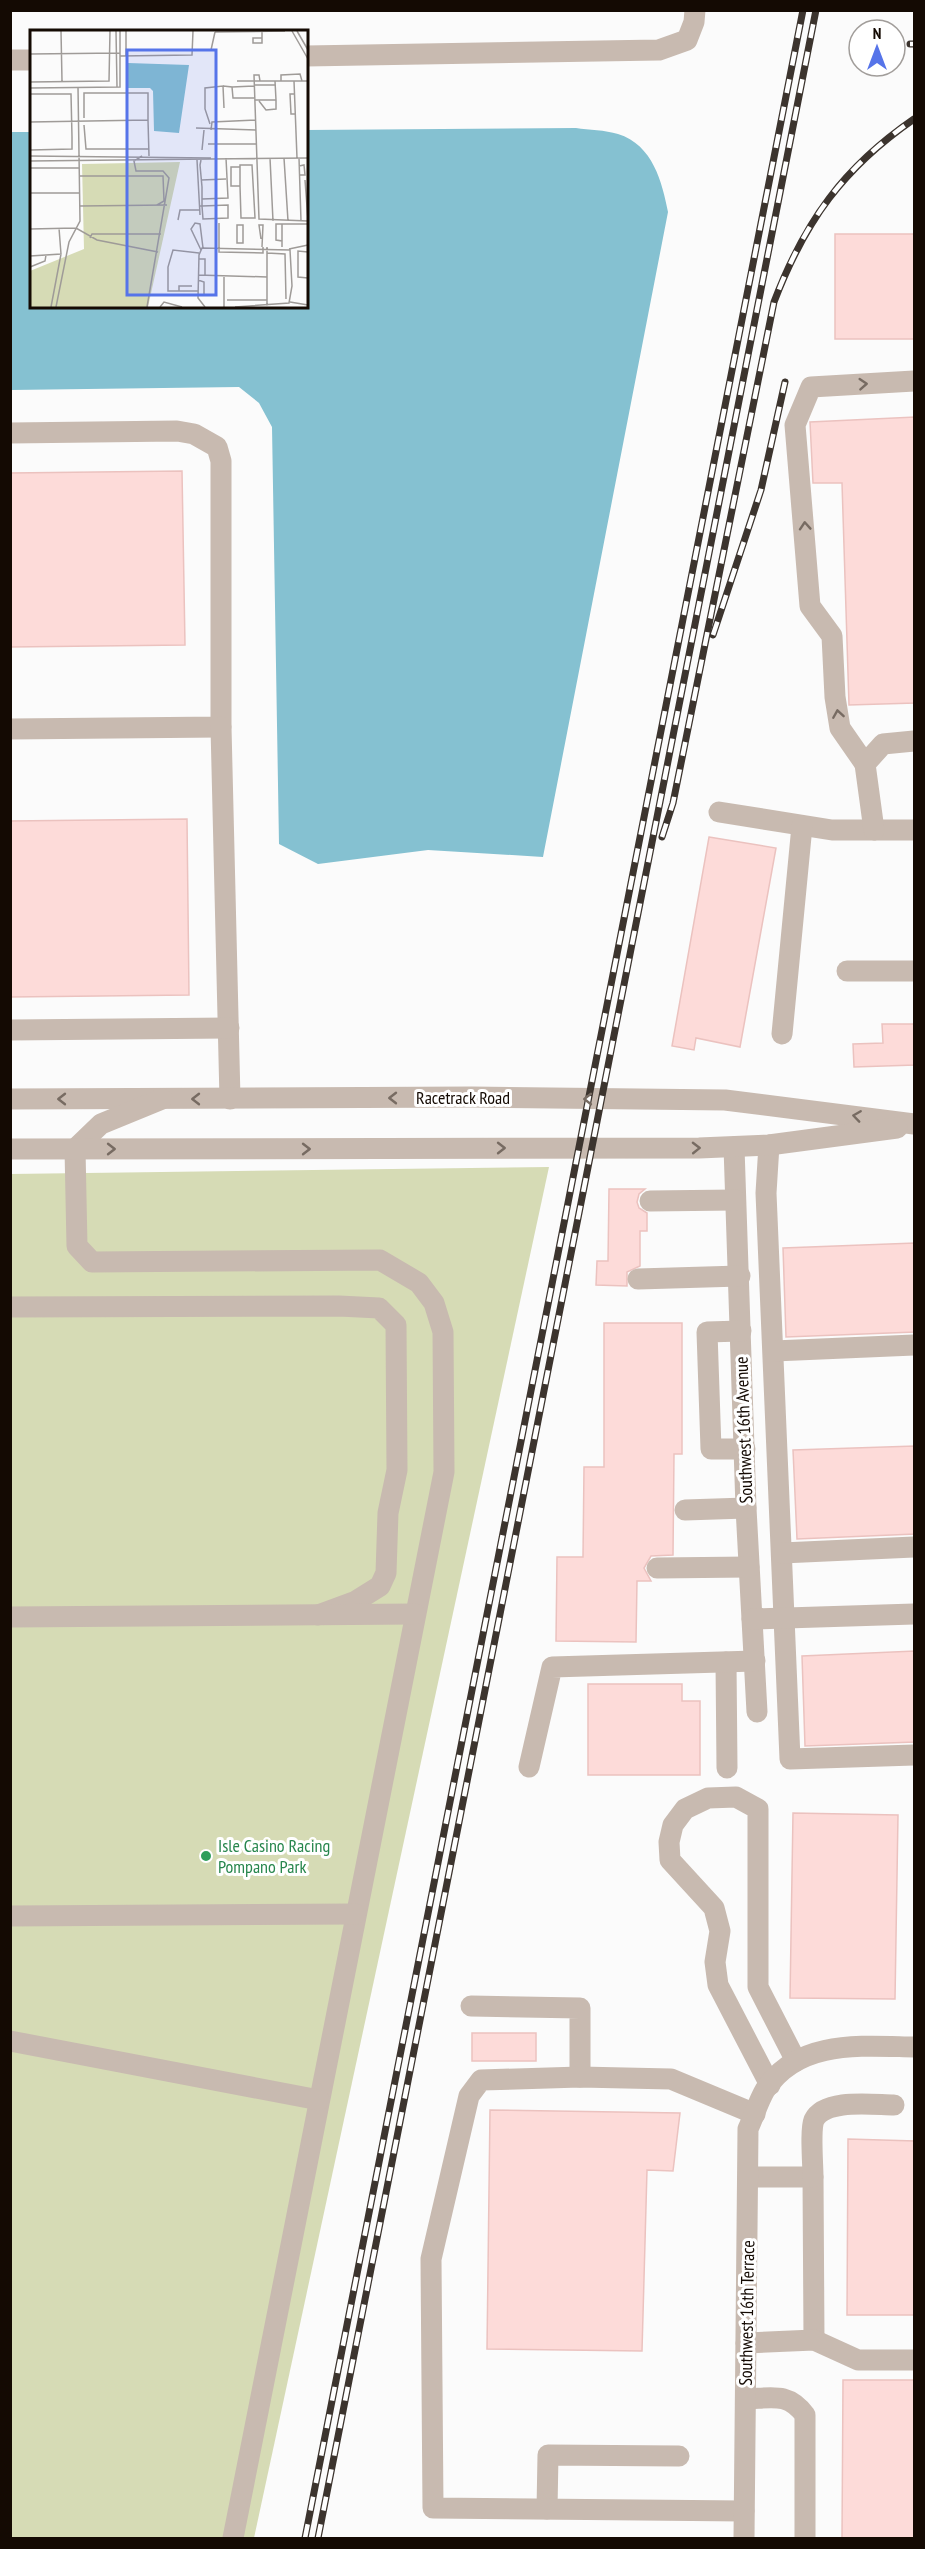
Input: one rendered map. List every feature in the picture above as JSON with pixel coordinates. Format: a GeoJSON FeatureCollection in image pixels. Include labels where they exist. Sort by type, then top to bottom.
{"type":"FeatureCollection","features":[{"type":"Feature","properties":{"kind":"street"},"geometry":{"type":"LineString","coordinates":[[308,56],[659,50],[687,40],[694,22],[695,10]]}},
{"type":"Feature","properties":{"kind":"street"},"geometry":{"type":"LineString","coordinates":[[10,60],[30,60]]}},
{"type":"Feature","properties":{"kind":"street"},"geometry":{"type":"LineString","coordinates":[[874,830],[865,764],[840,728],[835,697],[832,636],[810,606],[795,425],[811,387],[915,381]]}},
{"type":"Feature","properties":{"kind":"street"},"geometry":{"type":"LineString","coordinates":[[10,433],[177,431],[194,434],[217,447],[221,461],[221,727],[230,1099]]}},
{"type":"Feature","properties":{"kind":"street"},"geometry":{"type":"LineString","coordinates":[[10,729],[221,727]]}},
{"type":"Feature","properties":{"kind":"street"},"geometry":{"type":"LineString","coordinates":[[865,764],[883,744],[915,741]]}},
{"type":"Feature","properties":{"kind":"street"},"geometry":{"type":"LineString","coordinates":[[719,812],[832,830],[915,830]]}},
{"type":"Feature","properties":{"kind":"street"},"geometry":{"type":"LineString","coordinates":[[782,1034],[802,826]]}},
{"type":"Feature","properties":{"kind":"street"},"geometry":{"type":"LineString","coordinates":[[847,971],[915,971]]}},
{"type":"Feature","properties":{"kind":"street"},"geometry":{"type":"LineString","coordinates":[[10,1030],[229,1028]]}},
{"type":"Feature","properties":{"kind":"street","name":"Racetrack Road"},"geometry":{"type":"LineString","coordinates":[[10,1099],[472,1097],[725,1100],[915,1125]]}},
{"type":"Feature","properties":{"kind":"street"},"geometry":{"type":"LineString","coordinates":[[162,1099],[101,1124],[75,1149],[76,1246],[92,1262],[380,1260],[420,1283],[434,1303],[443,1332],[444,1472],[233,2538]]}},
{"type":"Feature","properties":{"kind":"street","name":"Racetrack Road"},"geometry":{"type":"LineString","coordinates":[[10,1149],[734,1147],[768,1145],[915,1125]]}},
{"type":"Feature","properties":{"kind":"street"},"geometry":{"type":"LineString","coordinates":[[768,1145],[766,1193],[790,1759],[915,1755]]}},
{"type":"Feature","properties":{"kind":"street","name":"Southwest 16th Avenue"},"geometry":{"type":"LineString","coordinates":[[734,1147],[746,1509],[757,1712]]}},
{"type":"Feature","properties":{"kind":"street"},"geometry":{"type":"LineString","coordinates":[[650,1201],[735,1200]]}},
{"type":"Feature","properties":{"kind":"street"},"geometry":{"type":"LineString","coordinates":[[638,1279],[740,1276]]}},
{"type":"Feature","properties":{"kind":"street"},"geometry":{"type":"LineString","coordinates":[[10,1307],[339,1306],[379,1308],[396,1325],[397,1470],[388,1513],[386,1573],[380,1586],[356,1601],[318,1615]]}},
{"type":"Feature","properties":{"kind":"street"},"geometry":{"type":"LineString","coordinates":[[741,1331],[707,1332],[711,1449],[745,1449]]}},
{"type":"Feature","properties":{"kind":"street"},"geometry":{"type":"LineString","coordinates":[[774,1351],[915,1345]]}},
{"type":"Feature","properties":{"kind":"street"},"geometry":{"type":"LineString","coordinates":[[685,1510],[746,1509]]}},
{"type":"Feature","properties":{"kind":"street"},"geometry":{"type":"LineString","coordinates":[[782,1553],[915,1546]]}},
{"type":"Feature","properties":{"kind":"street"},"geometry":{"type":"LineString","coordinates":[[657,1568],[749,1566]]}},
{"type":"Feature","properties":{"kind":"street"},"geometry":{"type":"LineString","coordinates":[[10,1617],[415,1614]]}},
{"type":"Feature","properties":{"kind":"street"},"geometry":{"type":"LineString","coordinates":[[752,1619],[915,1614]]}},
{"type":"Feature","properties":{"kind":"street"},"geometry":{"type":"LineString","coordinates":[[529,1767],[552,1667],[755,1661]]}},
{"type":"Feature","properties":{"kind":"street"},"geometry":{"type":"LineString","coordinates":[[726,1662],[728,1767]]}},
{"type":"Feature","properties":{"kind":"street"},"geometry":{"type":"LineString","coordinates":[[796,2061],[758,1988],[758,1809],[736,1797],[708,1798],[685,1809],[673,1825],[669,1842],[670,1860],[714,1908],[720,1931],[715,1962],[718,1984],[767,2088],[786,2065],[796,2061],[824,2048],[915,2047]]}},
{"type":"Feature","properties":{"kind":"street"},"geometry":{"type":"LineString","coordinates":[[10,1916],[355,1914]]}},
{"type":"Feature","properties":{"kind":"street"},"geometry":{"type":"LineString","coordinates":[[471,2006],[580,2008],[580,2077]]}},
{"type":"Feature","properties":{"kind":"street"},"geometry":{"type":"LineString","coordinates":[[10,2041],[319,2100]]}},
{"type":"Feature","properties":{"kind":"street"},"geometry":{"type":"LineString","coordinates":[[744,2511],[433,2508],[431,2259],[469,2096],[481,2080],[580,2077],[671,2079],[755,2114]]}},
{"type":"Feature","properties":{"kind":"street","name":"Southwest 16th Terrace"},"geometry":{"type":"LineString","coordinates":[[744,2538],[748,2129],[767,2088]]}},
{"type":"Feature","properties":{"kind":"street"},"geometry":{"type":"LineString","coordinates":[[814,2340],[813,2122],[820,2112],[841,2105],[894,2105]]}},
{"type":"Feature","properties":{"kind":"street"},"geometry":{"type":"LineString","coordinates":[[748,2177],[813,2177]]}},
{"type":"Feature","properties":{"kind":"street"},"geometry":{"type":"LineString","coordinates":[[746,2343],[814,2340],[858,2360],[915,2360]]}},
{"type":"Feature","properties":{"kind":"street"},"geometry":{"type":"LineString","coordinates":[[746,2399],[785,2398],[796,2404],[805,2415],[806,2538]]}},
{"type":"Feature","properties":{"kind":"street"},"geometry":{"type":"LineString","coordinates":[[547,2509],[548,2455],[679,2456]]}},
{"type":"Feature","properties":{"kind":"green space","name":"Isle Casino Racing Pompano Park"},"geometry":{"type":"Polygon","coordinates":[[[549,1167],[254,2538],[11,2538],[10,1174],[549,1167]]]}},
{"type":"Feature","properties":{"kind":"water"},"geometry":{"type":"Polygon","coordinates":[[[576,128],[602,131],[630,139],[640,147],[654,166],[663,189],[668,212],[543,857],[428,850],[318,864],[279,844],[272,427],[259,403],[239,387],[11,390],[11,132],[30,132],[30,308],[308,308],[308,130],[576,128]]]}},
{"type":"Feature","properties":{"kind":"building"},"geometry":{"type":"Polygon","coordinates":[[[835,234],[915,234],[915,339],[835,339],[835,234]]]}},
{"type":"Feature","properties":{"kind":"building"},"geometry":{"type":"Polygon","coordinates":[[[915,417],[915,703],[849,705],[842,483],[813,483],[810,422],[915,417]]]}},
{"type":"Feature","properties":{"kind":"building"},"geometry":{"type":"Polygon","coordinates":[[[182,471],[185,645],[10,647],[10,473],[182,471]]]}},
{"type":"Feature","properties":{"kind":"building"},"geometry":{"type":"Polygon","coordinates":[[[187,819],[189,995],[10,997],[10,821],[187,819]]]}},
{"type":"Feature","properties":{"kind":"building"},"geometry":{"type":"Polygon","coordinates":[[[709,837],[776,848],[740,1047],[696,1038],[694,1050],[672,1046],[709,837]]]}},
{"type":"Feature","properties":{"kind":"building"},"geometry":{"type":"Polygon","coordinates":[[[882,1024],[915,1024],[915,1065],[854,1067],[853,1044],[883,1043],[882,1024]]]}},
{"type":"Feature","properties":{"kind":"building"},"geometry":{"type":"Polygon","coordinates":[[[609,1189],[645,1189],[639,1194],[637,1202],[639,1208],[647,1213],[647,1231],[640,1231],[640,1266],[627,1272],[627,1286],[596,1285],[597,1261],[608,1261],[609,1189]]]}},
{"type":"Feature","properties":{"kind":"building"},"geometry":{"type":"Polygon","coordinates":[[[915,1243],[915,1332],[786,1337],[783,1248],[915,1243]]]}},
{"type":"Feature","properties":{"kind":"building"},"geometry":{"type":"Polygon","coordinates":[[[604,1323],[682,1323],[682,1454],[674,1454],[673,1555],[651,1556],[644,1568],[651,1581],[637,1581],[636,1642],[556,1641],[557,1557],[583,1557],[584,1467],[604,1467],[604,1323]]]}},
{"type":"Feature","properties":{"kind":"building"},"geometry":{"type":"Polygon","coordinates":[[[915,1446],[915,1534],[797,1539],[793,1450],[915,1446]]]}},
{"type":"Feature","properties":{"kind":"building"},"geometry":{"type":"Polygon","coordinates":[[[915,1651],[915,1742],[805,1746],[802,1656],[915,1651]]]}},
{"type":"Feature","properties":{"kind":"building"},"geometry":{"type":"Polygon","coordinates":[[[588,1684],[682,1684],[682,1701],[700,1701],[700,1775],[588,1775],[588,1684]]]}},
{"type":"Feature","properties":{"kind":"building"},"geometry":{"type":"Polygon","coordinates":[[[793,1813],[898,1815],[895,1999],[790,1998],[793,1813]]]}},
{"type":"Feature","properties":{"kind":"building"},"geometry":{"type":"Polygon","coordinates":[[[472,2033],[536,2033],[536,2061],[472,2061],[472,2033]]]}},
{"type":"Feature","properties":{"kind":"building"},"geometry":{"type":"Polygon","coordinates":[[[490,2110],[680,2113],[673,2171],[647,2170],[642,2351],[487,2349],[490,2110]]]}},
{"type":"Feature","properties":{"kind":"building"},"geometry":{"type":"Polygon","coordinates":[[[848,2139],[915,2141],[915,2315],[847,2315],[848,2139]]]}},
{"type":"Feature","properties":{"kind":"building"},"geometry":{"type":"Polygon","coordinates":[[[843,2380],[915,2380],[915,2538],[842,2538],[843,2380]]]}},
{"type":"Feature","properties":{"kind":"railway"},"geometry":{"type":"LineString","coordinates":[[305,2538],[803,10]]}},
{"type":"Feature","properties":{"kind":"railway"},"geometry":{"type":"LineString","coordinates":[[318,2538],[816,10]]}},
{"type":"Feature","properties":{"kind":"railway"},"geometry":{"type":"LineString","coordinates":[[662,837],[673,803],[774,302],[799,246],[829,198],[867,157],[914,119]]}},
{"type":"Feature","properties":{"kind":"railway"},"geometry":{"type":"LineString","coordinates":[[713,635],[761,490],[785,382]]}},
{"type":"Feature","properties":{"kind":"place","name":"Isle Casino Racing Pompano Park"},"geometry":{"type":"Point","coordinates":[206,1856]}}]}
